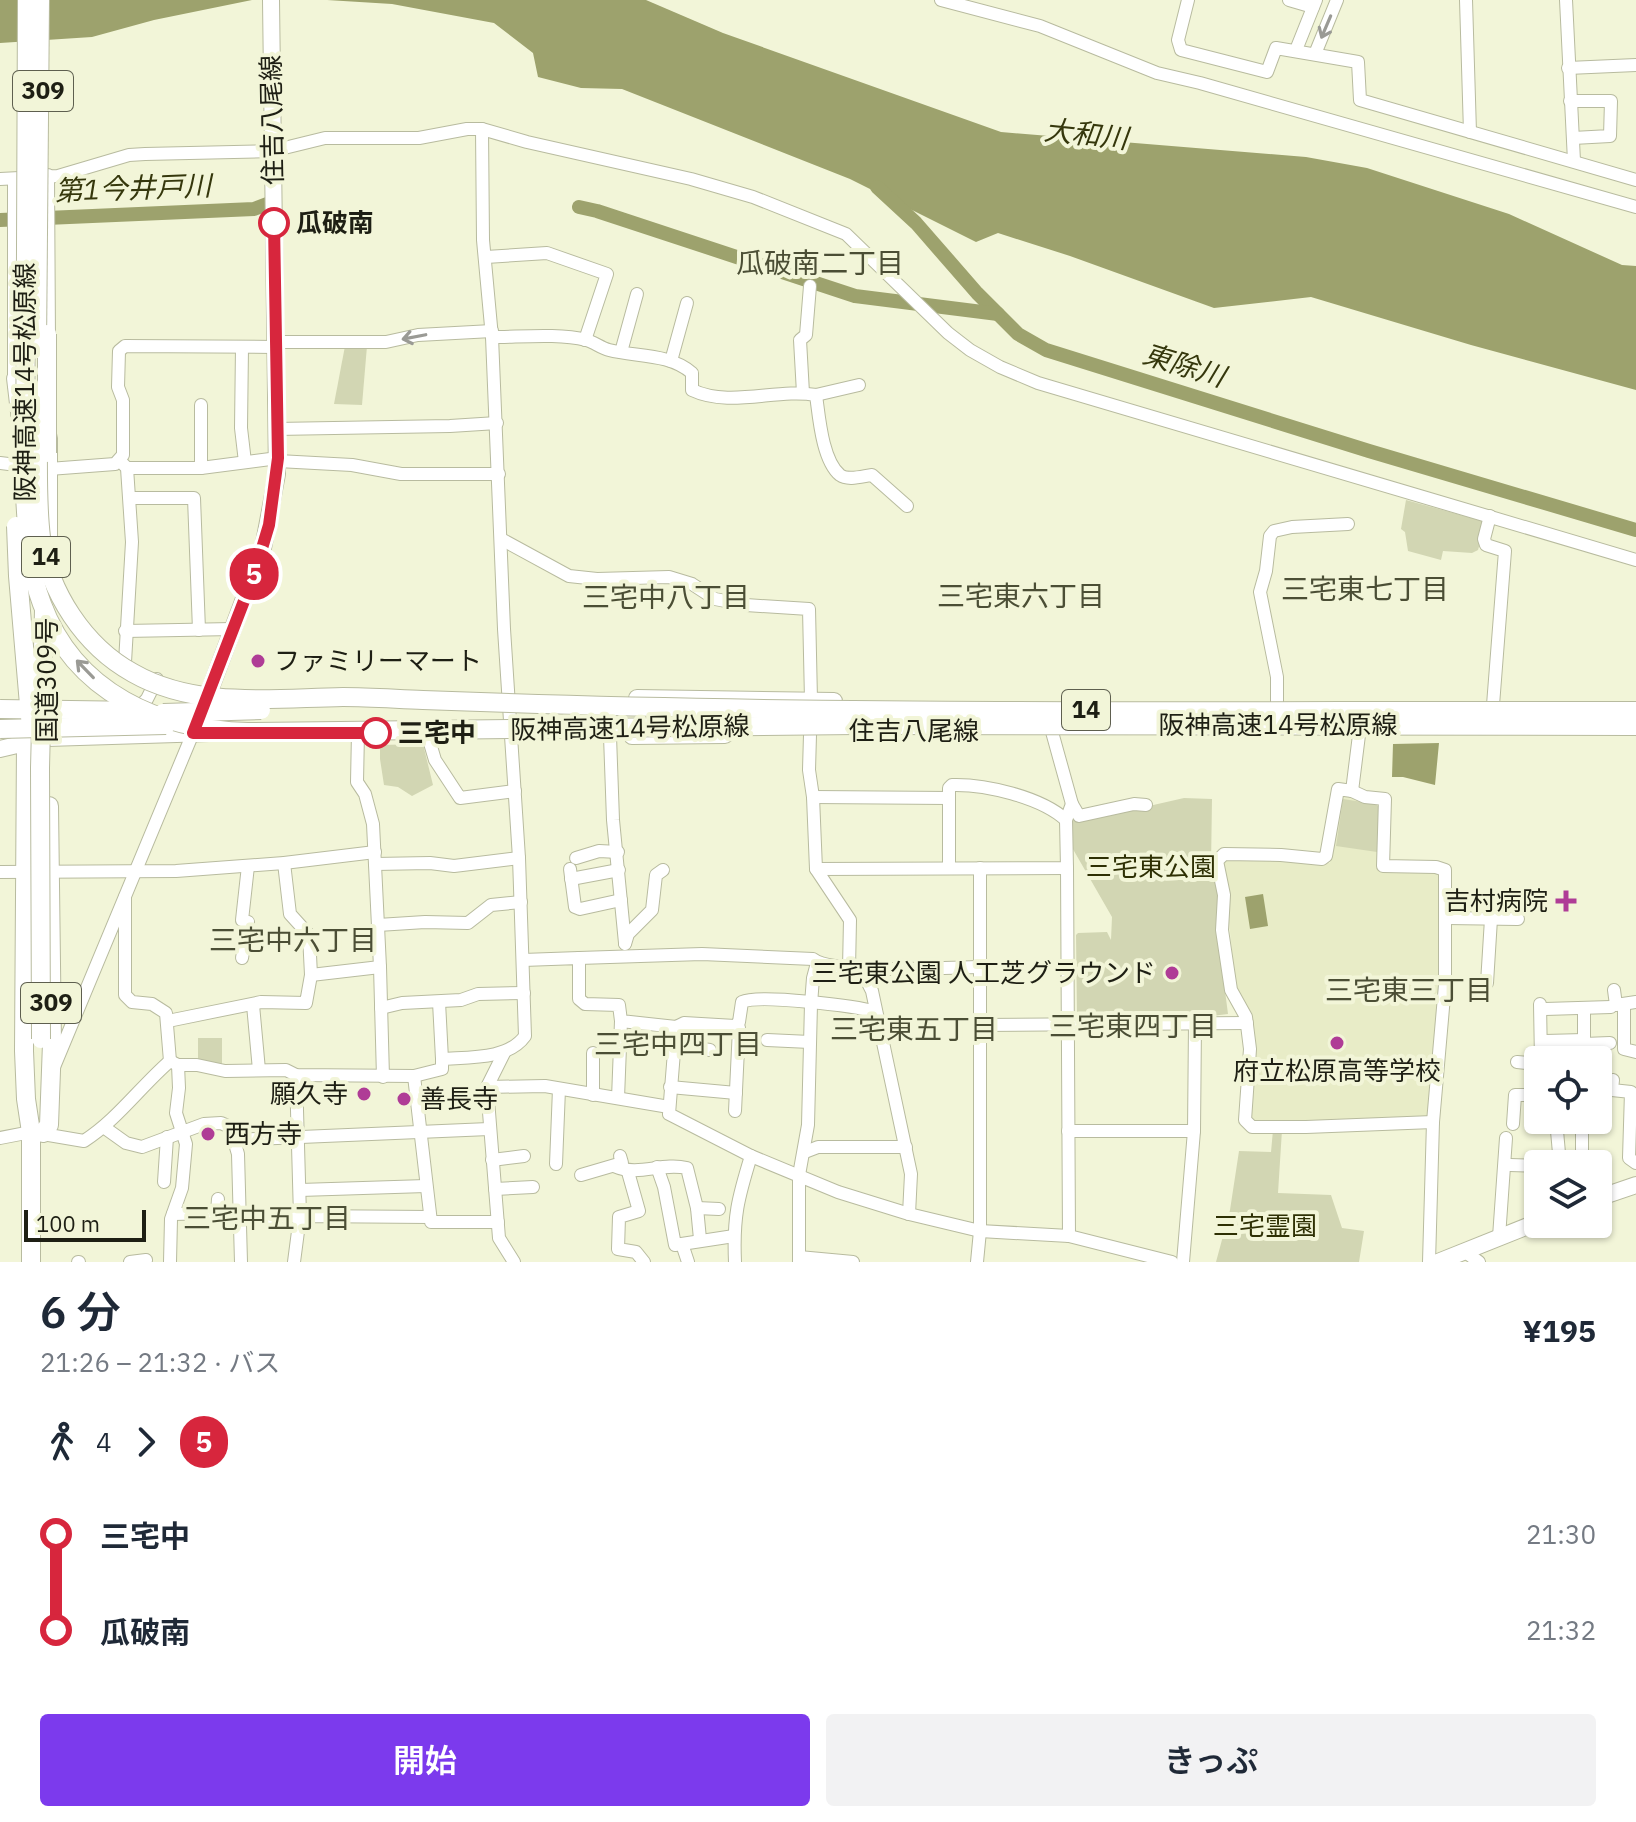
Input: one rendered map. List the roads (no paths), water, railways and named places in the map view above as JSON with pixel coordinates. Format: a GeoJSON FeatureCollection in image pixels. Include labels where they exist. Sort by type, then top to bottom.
{"type":"FeatureCollection","features":[{"type":"Feature","properties":{"kind":"highway","name":"国道309号"},"geometry":{"type":"LineString","coordinates":[[20,0],[16,357],[26,744],[24,1051],[26,1099],[37,1133],[43,1262]]}},
{"type":"Feature","properties":{"kind":"highway","name":"阪神高速14号松原線"},"geometry":{"type":"LineString","coordinates":[[27,0],[24,252],[28,543],[34,575],[50,623],[67,648],[100,684],[130,704],[187,726],[226,732],[857,725],[1636,724]]}},
{"type":"Feature","properties":{"kind":"highway","name":"国道309号"},"geometry":{"type":"LineString","coordinates":[[37,1133],[49,1125],[51,1074],[51,871],[46,708],[50,469],[45,354],[41,0]]}},
{"type":"Feature","properties":{"kind":"highway","name":"阪神高速14号松原線"},"geometry":{"type":"LineString","coordinates":[[41,0],[37,399],[40,528],[44,553],[66,605],[99,649],[131,673],[194,695],[242,699],[348,697],[857,710],[1636,711]]}},
{"type":"Feature","properties":{"kind":"highway"},"geometry":{"type":"LineString","coordinates":[[37,1133],[34,1114],[46,517],[47,249],[46,178],[38,108]]}},
{"type":"Feature","properties":{"kind":"highway"},"geometry":{"type":"LineString","coordinates":[[24,252],[16,538],[32,768],[37,1038]]}},
{"type":"Feature","properties":{"kind":"highway"},"geometry":{"type":"LineString","coordinates":[[0,716],[536,704]]}},
{"type":"Feature","properties":{"kind":"highway"},"geometry":{"type":"LineString","coordinates":[[0,709],[207,710]]}},
{"type":"Feature","properties":{"kind":"highway"},"geometry":{"type":"LineString","coordinates":[[0,729],[535,718],[857,725]]}},
{"type":"Feature","properties":{"kind":"highway","name":"国道309号"},"geometry":{"type":"LineString","coordinates":[[31,1262],[37,1133]]}},
{"type":"Feature","properties":{"kind":"main road","name":"住吉八尾線"},"geometry":{"type":"LineString","coordinates":[[193,733],[207,710],[263,548],[278,460],[271,0]]}},
{"type":"Feature","properties":{"kind":"main road","name":"住吉八尾線"},"geometry":{"type":"LineString","coordinates":[[0,702],[46,708],[207,710],[677,698],[1361,705],[1636,704]]}},
{"type":"Feature","properties":{"kind":"main road","name":"住吉八尾線"},"geometry":{"type":"LineString","coordinates":[[0,749],[47,738],[193,733],[691,737],[810,730],[1052,732],[1636,724]]}},
{"type":"Feature","properties":{"kind":"main road"},"geometry":{"type":"LineString","coordinates":[[1612,1193],[1636,1185]]}},
{"type":"Feature","properties":{"kind":"main road"},"geometry":{"type":"LineString","coordinates":[[1438,1262],[1524,1227]]}},
{"type":"Feature","properties":{"kind":"street"},"geometry":{"type":"LineString","coordinates":[[941,0],[1040,26],[1157,73],[1636,207]]}},
{"type":"Feature","properties":{"kind":"street"},"geometry":{"type":"LineString","coordinates":[[1188,0],[1178,40],[1181,50],[1267,72],[1276,48],[1358,62],[1360,100],[1636,180]]}},
{"type":"Feature","properties":{"kind":"street"},"geometry":{"type":"LineString","coordinates":[[1289,0],[1315,4],[1296,50]]}},
{"type":"Feature","properties":{"kind":"street"},"geometry":{"type":"LineString","coordinates":[[1315,54],[1337,0]]}},
{"type":"Feature","properties":{"kind":"street"},"geometry":{"type":"LineString","coordinates":[[1466,0],[1470,132]]}},
{"type":"Feature","properties":{"kind":"street"},"geometry":{"type":"LineString","coordinates":[[1566,0],[1574,161]]}},
{"type":"Feature","properties":{"kind":"street"},"geometry":{"type":"LineString","coordinates":[[1568,68],[1636,65]]}},
{"type":"Feature","properties":{"kind":"street"},"geometry":{"type":"LineString","coordinates":[[1570,101],[1611,101],[1610,136],[1573,138]]}},
{"type":"Feature","properties":{"kind":"street"},"geometry":{"type":"LineString","coordinates":[[442,1059],[504,1053],[519,1045],[525,1036],[497,423],[482,195],[482,129]]}},
{"type":"Feature","properties":{"kind":"street"},"geometry":{"type":"LineString","coordinates":[[18,421],[13,383],[3,178],[58,176],[137,154],[273,147],[325,138],[419,138],[482,129],[691,179],[753,197],[846,234],[948,333],[1000,367],[1038,383],[1636,560]]}},
{"type":"Feature","properties":{"kind":"street"},"geometry":{"type":"LineString","coordinates":[[48,175],[50,469]]}},
{"type":"Feature","properties":{"kind":"street"},"geometry":{"type":"LineString","coordinates":[[486,257],[547,253],[607,274],[585,340]]}},
{"type":"Feature","properties":{"kind":"street"},"geometry":{"type":"LineString","coordinates":[[810,286],[806,335],[800,340],[809,394],[827,456],[840,475],[848,478],[872,475],[907,506]]}},
{"type":"Feature","properties":{"kind":"street"},"geometry":{"type":"LineString","coordinates":[[621,352],[637,294]]}},
{"type":"Feature","properties":{"kind":"street"},"geometry":{"type":"LineString","coordinates":[[671,361],[687,303]]}},
{"type":"Feature","properties":{"kind":"street"},"geometry":{"type":"LineString","coordinates":[[125,662],[132,542],[131,498],[123,465],[123,400],[118,387],[119,351],[125,346],[242,347],[386,342],[418,335],[492,334],[585,340],[607,350],[671,361],[692,373],[692,390],[698,393],[731,397],[809,394],[859,385]]}},
{"type":"Feature","properties":{"kind":"street"},"geometry":{"type":"LineString","coordinates":[[242,347],[241,428],[245,462]]}},
{"type":"Feature","properties":{"kind":"street"},"geometry":{"type":"LineString","coordinates":[[201,405],[201,468]]}},
{"type":"Feature","properties":{"kind":"street"},"geometry":{"type":"LineString","coordinates":[[276,429],[497,423]]}},
{"type":"Feature","properties":{"kind":"street"},"geometry":{"type":"LineString","coordinates":[[0,463],[50,469],[115,464],[201,468],[278,460],[352,465],[401,474],[499,474]]}},
{"type":"Feature","properties":{"kind":"street"},"geometry":{"type":"LineString","coordinates":[[131,498],[194,498],[199,630]]}},
{"type":"Feature","properties":{"kind":"street"},"geometry":{"type":"LineString","coordinates":[[1490,516],[1484,539],[1486,545],[1505,551],[1493,705]]}},
{"type":"Feature","properties":{"kind":"street"},"geometry":{"type":"LineString","coordinates":[[1277,704],[1277,677],[1260,592],[1270,536],[1274,531],[1292,527],[1348,524]]}},
{"type":"Feature","properties":{"kind":"street"},"geometry":{"type":"LineString","coordinates":[[501,539],[569,576],[597,579],[669,577],[692,584],[715,599],[746,605],[809,609],[809,770],[816,869],[850,920],[849,968]]}},
{"type":"Feature","properties":{"kind":"street"},"geometry":{"type":"LineString","coordinates":[[48,560],[86,627],[125,662],[187,695],[207,710]]}},
{"type":"Feature","properties":{"kind":"street"},"geometry":{"type":"LineString","coordinates":[[125,631],[233,629]]}},
{"type":"Feature","properties":{"kind":"street"},"geometry":{"type":"LineString","coordinates":[[138,708],[147,699],[157,679]]}},
{"type":"Feature","properties":{"kind":"street"},"geometry":{"type":"LineString","coordinates":[[1052,703],[1052,732],[1072,804],[1067,868],[1069,1236]]}},
{"type":"Feature","properties":{"kind":"street"},"geometry":{"type":"LineString","coordinates":[[1352,791],[1361,729],[1361,705]]}},
{"type":"Feature","properties":{"kind":"street"},"geometry":{"type":"LineString","coordinates":[[51,1074],[193,733]]}},
{"type":"Feature","properties":{"kind":"street"},"geometry":{"type":"LineString","coordinates":[[358,733],[357,782],[365,794],[373,824],[383,1077]]}},
{"type":"Feature","properties":{"kind":"street"},"geometry":{"type":"LineString","coordinates":[[427,733],[435,760],[460,798],[515,791]]}},
{"type":"Feature","properties":{"kind":"street"},"geometry":{"type":"LineString","coordinates":[[610,736],[613,820],[624,949]]}},
{"type":"Feature","properties":{"kind":"street"},"geometry":{"type":"LineString","coordinates":[[949,868],[949,798],[952,785],[972,785],[1014,794],[1071,817],[1134,804],[1146,805]]}},
{"type":"Feature","properties":{"kind":"street"},"geometry":{"type":"LineString","coordinates":[[1429,1262],[1433,1122],[1445,985],[1445,870],[1436,867],[1383,866],[1385,799],[1338,789],[1326,856],[1322,859],[1224,854],[1217,861],[1224,895],[1222,930],[1231,990],[1247,1023],[1250,1049],[1245,1120],[1252,1127],[1433,1122]]}},
{"type":"Feature","properties":{"kind":"street"},"geometry":{"type":"LineString","coordinates":[[1068,790],[1071,817]]}},
{"type":"Feature","properties":{"kind":"street"},"geometry":{"type":"LineString","coordinates":[[813,797],[949,798]]}},
{"type":"Feature","properties":{"kind":"street"},"geometry":{"type":"LineString","coordinates":[[618,852],[588,853],[572,869],[575,907],[580,909],[621,900]]}},
{"type":"Feature","properties":{"kind":"street"},"geometry":{"type":"LineString","coordinates":[[0,872],[134,873],[375,858],[454,866],[519,858]]}},
{"type":"Feature","properties":{"kind":"street"},"geometry":{"type":"LineString","coordinates":[[168,1021],[261,1002],[306,1003],[311,975],[309,935],[290,914],[284,863]]}},
{"type":"Feature","properties":{"kind":"street"},"geometry":{"type":"LineString","coordinates":[[242,958],[248,922],[242,920],[248,866]]}},
{"type":"Feature","properties":{"kind":"street"},"geometry":{"type":"LineString","coordinates":[[977,1262],[980,1231],[980,868]]}},
{"type":"Feature","properties":{"kind":"street"},"geometry":{"type":"LineString","coordinates":[[816,869],[1067,868]]}},
{"type":"Feature","properties":{"kind":"street"},"geometry":{"type":"LineString","coordinates":[[572,869],[619,870]]}},
{"type":"Feature","properties":{"kind":"street"},"geometry":{"type":"LineString","coordinates":[[624,949],[628,934],[652,910],[656,875],[663,870]]}},
{"type":"Feature","properties":{"kind":"street"},"geometry":{"type":"LineString","coordinates":[[125,893],[125,995],[132,1002],[158,1007],[166,1013],[179,1088],[176,1113],[186,1144],[182,1188],[173,1214],[170,1262]]}},
{"type":"Feature","properties":{"kind":"street"},"geometry":{"type":"LineString","coordinates":[[378,925],[468,923],[491,905],[521,902]]}},
{"type":"Feature","properties":{"kind":"street"},"geometry":{"type":"LineString","coordinates":[[1447,918],[1518,919]]}},
{"type":"Feature","properties":{"kind":"street"},"geometry":{"type":"LineString","coordinates":[[1487,983],[1491,919]]}},
{"type":"Feature","properties":{"kind":"street"},"geometry":{"type":"LineString","coordinates":[[523,960],[579,958],[624,949],[813,959],[817,963],[849,968],[980,967]]}},
{"type":"Feature","properties":{"kind":"street"},"geometry":{"type":"LineString","coordinates":[[579,958],[579,999],[585,1004],[619,1005],[618,1098]]}},
{"type":"Feature","properties":{"kind":"street"},"geometry":{"type":"LineString","coordinates":[[817,963],[811,1004],[808,1125],[799,1175],[799,1259],[853,1262]]}},
{"type":"Feature","properties":{"kind":"street"},"geometry":{"type":"LineString","coordinates":[[311,975],[380,967]]}},
{"type":"Feature","properties":{"kind":"street"},"geometry":{"type":"LineString","coordinates":[[849,968],[866,979],[872,991],[911,1174],[909,1214]]}},
{"type":"Feature","properties":{"kind":"street"},"geometry":{"type":"LineString","coordinates":[[1614,990],[1616,1005],[1630,1003],[1624,1049],[1636,1052]]}},
{"type":"Feature","properties":{"kind":"street"},"geometry":{"type":"LineString","coordinates":[[381,1008],[402,1003],[461,1000],[478,994],[524,993]]}},
{"type":"Feature","properties":{"kind":"street"},"geometry":{"type":"LineString","coordinates":[[735,1111],[737,1024],[742,1002],[768,998],[855,1006],[876,1012]]}},
{"type":"Feature","properties":{"kind":"street"},"geometry":{"type":"LineString","coordinates":[[0,1138],[37,1133],[84,1141],[105,1128],[174,1063],[225,1071],[286,1070],[296,1075],[383,1077],[414,1076],[442,1069],[439,1002]]}},
{"type":"Feature","properties":{"kind":"street"},"geometry":{"type":"LineString","coordinates":[[253,1005],[259,1070]]}},
{"type":"Feature","properties":{"kind":"street"},"geometry":{"type":"LineString","coordinates":[[1540,1046],[1543,1006],[1611,1007]]}},
{"type":"Feature","properties":{"kind":"street"},"geometry":{"type":"LineString","coordinates":[[1584,1008],[1584,1046]]}},
{"type":"Feature","properties":{"kind":"street"},"geometry":{"type":"LineString","coordinates":[[51,1013],[65,1016],[75,1013]]}},
{"type":"Feature","properties":{"kind":"street"},"geometry":{"type":"LineString","coordinates":[[621,1021],[676,1027],[684,1023],[737,1024]]}},
{"type":"Feature","properties":{"kind":"street"},"geometry":{"type":"LineString","coordinates":[[980,1025],[1247,1023]]}},
{"type":"Feature","properties":{"kind":"street"},"geometry":{"type":"LineString","coordinates":[[1183,1262],[1194,1131],[1195,1024]]}},
{"type":"Feature","properties":{"kind":"street"},"geometry":{"type":"LineString","coordinates":[[676,1027],[669,1114],[751,1156],[838,1192],[909,1214],[980,1231],[1069,1236],[1136,1258],[1172,1262]]}},
{"type":"Feature","properties":{"kind":"street"},"geometry":{"type":"LineString","coordinates":[[767,1040],[810,1042]]}},
{"type":"Feature","properties":{"kind":"street"},"geometry":{"type":"LineString","coordinates":[[1545,1041],[1610,1043]]}},
{"type":"Feature","properties":{"kind":"street"},"geometry":{"type":"LineString","coordinates":[[674,1045],[710,1050]]}},
{"type":"Feature","properties":{"kind":"street"},"geometry":{"type":"LineString","coordinates":[[504,1053],[487,1087],[499,1238],[511,1262]]}},
{"type":"Feature","properties":{"kind":"street"},"geometry":{"type":"LineString","coordinates":[[593,1053],[593,1095]]}},
{"type":"Feature","properties":{"kind":"street"},"geometry":{"type":"LineString","coordinates":[[1517,1062],[1524,1062]]}},
{"type":"Feature","properties":{"kind":"street"},"geometry":{"type":"LineString","coordinates":[[294,1262],[300,1216],[296,1075]]}},
{"type":"Feature","properties":{"kind":"street"},"geometry":{"type":"LineString","coordinates":[[414,1076],[431,1222],[498,1222]]}},
{"type":"Feature","properties":{"kind":"street"},"geometry":{"type":"LineString","coordinates":[[1613,1080],[1612,1090],[1631,1092],[1629,1158],[1636,1163]]}},
{"type":"Feature","properties":{"kind":"street"},"geometry":{"type":"LineString","coordinates":[[487,1087],[545,1086],[669,1107]]}},
{"type":"Feature","properties":{"kind":"street"},"geometry":{"type":"LineString","coordinates":[[670,1087],[736,1093]]}},
{"type":"Feature","properties":{"kind":"street"},"geometry":{"type":"LineString","coordinates":[[556,1164],[559,1089]]}},
{"type":"Feature","properties":{"kind":"street"},"geometry":{"type":"LineString","coordinates":[[1513,1124],[1515,1095],[1524,1095]]}},
{"type":"Feature","properties":{"kind":"street"},"geometry":{"type":"LineString","coordinates":[[105,1128],[126,1143],[142,1147],[204,1124],[221,1123],[230,1127],[238,1154],[243,1262],[229,1262]]}},
{"type":"Feature","properties":{"kind":"street"},"geometry":{"type":"LineString","coordinates":[[233,1140],[489,1129]]}},
{"type":"Feature","properties":{"kind":"street"},"geometry":{"type":"LineString","coordinates":[[1068,1131],[1194,1131]]}},
{"type":"Feature","properties":{"kind":"street"},"geometry":{"type":"LineString","coordinates":[[164,1182],[167,1137]]}},
{"type":"Feature","properties":{"kind":"street"},"geometry":{"type":"LineString","coordinates":[[1499,1237],[1506,1138]]}},
{"type":"Feature","properties":{"kind":"street"},"geometry":{"type":"LineString","coordinates":[[805,1152],[818,1147],[906,1147]]}},
{"type":"Feature","properties":{"kind":"street"},"geometry":{"type":"LineString","coordinates":[[492,1160],[524,1156]]}},
{"type":"Feature","properties":{"kind":"street"},"geometry":{"type":"LineString","coordinates":[[735,1262],[736,1205],[751,1156]]}},
{"type":"Feature","properties":{"kind":"street"},"geometry":{"type":"LineString","coordinates":[[581,1175],[617,1161],[628,1172],[639,1211],[619,1217],[618,1249],[636,1252],[644,1262]]}},
{"type":"Feature","properties":{"kind":"street"},"geometry":{"type":"LineString","coordinates":[[628,1172],[669,1165],[687,1168],[697,1208],[700,1239]]}},
{"type":"Feature","properties":{"kind":"street"},"geometry":{"type":"LineString","coordinates":[[1510,1165],[1524,1166]]}},
{"type":"Feature","properties":{"kind":"street"},"geometry":{"type":"LineString","coordinates":[[657,1167],[675,1245],[734,1236]]}},
{"type":"Feature","properties":{"kind":"street"},"geometry":{"type":"LineString","coordinates":[[300,1190],[426,1186]]}},
{"type":"Feature","properties":{"kind":"street"},"geometry":{"type":"LineString","coordinates":[[495,1189],[533,1187]]}},
{"type":"Feature","properties":{"kind":"street"},"geometry":{"type":"LineString","coordinates":[[173,1214],[217,1213],[218,1199]]}},
{"type":"Feature","properties":{"kind":"street"},"geometry":{"type":"LineString","coordinates":[[697,1208],[719,1209]]}},
{"type":"Feature","properties":{"kind":"street"},"geometry":{"type":"LineString","coordinates":[[241,1218],[430,1217]]}},
{"type":"Feature","properties":{"kind":"street"},"geometry":{"type":"LineString","coordinates":[[682,1244],[688,1262]]}},
{"type":"Feature","properties":{"kind":"street"},"geometry":{"type":"LineString","coordinates":[[1464,1251],[1479,1262]]}},
{"type":"Feature","properties":{"kind":"street"},"geometry":{"type":"LineString","coordinates":[[130,1262],[146,1260]]}},
{"type":"Feature","properties":{"kind":"waterway","name":"東除川"},"geometry":{"type":"LineString","coordinates":[[877,187],[916,223],[977,293],[1018,334],[1046,350],[1636,530]]}},
{"type":"Feature","properties":{"kind":"waterway","name":"第1今井戸川"},"geometry":{"type":"LineString","coordinates":[[0,220],[254,209],[267,204]]}},
{"type":"Feature","properties":{"kind":"waterway","name":"第1今井戸川"},"geometry":{"type":"LineString","coordinates":[[579,207],[855,296],[998,314]]}},
{"type":"Feature","properties":{"kind":"place","name":"瓜破南"},"geometry":{"type":"Point","coordinates":[274,223]}},
{"type":"Feature","properties":{"kind":"place","name":"ファミリーマート"},"geometry":{"type":"Point","coordinates":[258,661]}},
{"type":"Feature","properties":{"kind":"place","name":"三宅中"},"geometry":{"type":"Point","coordinates":[376,733]}},
{"type":"Feature","properties":{"kind":"place","name":"吉村病院"},"geometry":{"type":"Point","coordinates":[1566,901]}},
{"type":"Feature","properties":{"kind":"place","name":"三宅東公園 人工芝グラウンド"},"geometry":{"type":"Point","coordinates":[1172,973]}},
{"type":"Feature","properties":{"kind":"place","name":"府立松原高等学校"},"geometry":{"type":"Point","coordinates":[1337,1043]}},
{"type":"Feature","properties":{"kind":"place","name":"願久寺"},"geometry":{"type":"Point","coordinates":[364,1094]}},
{"type":"Feature","properties":{"kind":"place","name":"善長寺"},"geometry":{"type":"Point","coordinates":[404,1099]}},
{"type":"Feature","properties":{"kind":"place","name":"西方寺"},"geometry":{"type":"Point","coordinates":[208,1134]}},
{"type":"Feature","properties":{"kind":"district","name":"瓜破南二丁目"},"geometry":{"type":"Point","coordinates":[820,263]}},
{"type":"Feature","properties":{"kind":"district","name":"三宅東七丁目"},"geometry":{"type":"Point","coordinates":[1365,589]}},
{"type":"Feature","properties":{"kind":"district","name":"三宅東六丁目"},"geometry":{"type":"Point","coordinates":[1021,596]}},
{"type":"Feature","properties":{"kind":"district","name":"三宅中八丁目"},"geometry":{"type":"Point","coordinates":[666,597]}},
{"type":"Feature","properties":{"kind":"district","name":"三宅中六丁目"},"geometry":{"type":"Point","coordinates":[293,940]}},
{"type":"Feature","properties":{"kind":"district","name":"三宅東三丁目"},"geometry":{"type":"Point","coordinates":[1409,990]}},
{"type":"Feature","properties":{"kind":"district","name":"三宅東四丁目"},"geometry":{"type":"Point","coordinates":[1133,1026]}},
{"type":"Feature","properties":{"kind":"district","name":"三宅東五丁目"},"geometry":{"type":"Point","coordinates":[914,1029]}},
{"type":"Feature","properties":{"kind":"district","name":"三宅中四丁目"},"geometry":{"type":"Point","coordinates":[678,1044]}},
{"type":"Feature","properties":{"kind":"district","name":"三宅中五丁目"},"geometry":{"type":"Point","coordinates":[267,1218]}},
{"type":"Feature","properties":{"kind":"water label","name":"大和川"},"geometry":{"type":"Point","coordinates":[1086,134]}},
{"type":"Feature","properties":{"kind":"park label","name":"三宅東公園"},"geometry":{"type":"Point","coordinates":[1151,867]}},
{"type":"Feature","properties":{"kind":"park label","name":"三宅霊園"},"geometry":{"type":"Point","coordinates":[1265,1226]}}]}
